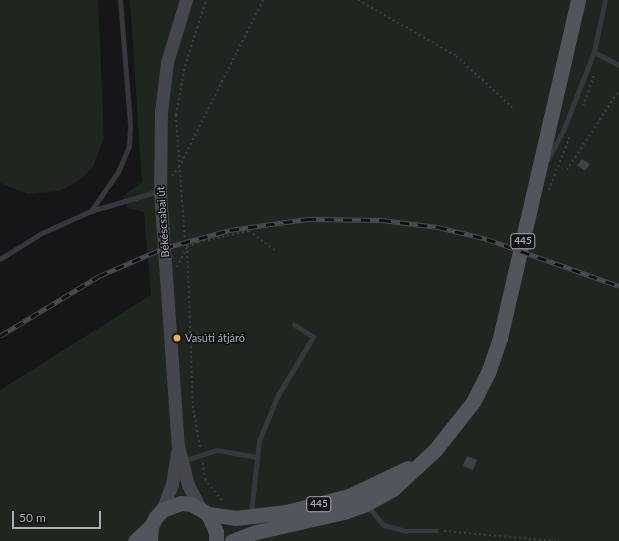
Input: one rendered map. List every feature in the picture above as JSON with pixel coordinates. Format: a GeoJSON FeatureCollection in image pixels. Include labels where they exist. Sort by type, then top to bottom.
{"type":"FeatureCollection","features":[{"type":"Feature","properties":{"kind":"main road","name":"445"},"geometry":{"type":"LineString","coordinates":[[232,541],[256,532],[344,512],[366,504],[393,489],[453,430],[473,402],[488,373],[500,338],[578,0]]}},
{"type":"Feature","properties":{"kind":"main road","name":"445"},"geometry":{"type":"LineString","coordinates":[[162,510],[181,503],[204,511],[235,518],[286,512],[349,496],[423,460]]}},
{"type":"Feature","properties":{"kind":"main road"},"geometry":{"type":"LineString","coordinates":[[135,541],[150,534],[162,510]]}},
{"type":"Feature","properties":{"kind":"main road"},"geometry":{"type":"LineString","coordinates":[[204,511],[216,532],[216,541]]}},
{"type":"Feature","properties":{"kind":"street","name":"Békéscsabai út"},"geometry":{"type":"LineString","coordinates":[[186,0],[167,62],[161,112],[160,191],[178,446],[188,485],[204,511]]}},
{"type":"Feature","properties":{"kind":"street","name":"Békéscsabai út"},"geometry":{"type":"LineString","coordinates":[[162,510],[172,484],[178,446]]}},
{"type":"Feature","properties":{"kind":"lane"},"geometry":{"type":"LineString","coordinates":[[90,211],[118,172],[129,146],[130,124],[120,0]]}},
{"type":"Feature","properties":{"kind":"lane"},"geometry":{"type":"LineString","coordinates":[[537,178],[563,130],[594,52],[605,0]]}},
{"type":"Feature","properties":{"kind":"lane"},"geometry":{"type":"LineString","coordinates":[[594,52],[619,65]]}},
{"type":"Feature","properties":{"kind":"lane"},"geometry":{"type":"LineString","coordinates":[[0,259],[42,233],[90,211],[160,191]]}},
{"type":"Feature","properties":{"kind":"lane"},"geometry":{"type":"LineString","coordinates":[[251,517],[259,441],[278,395],[313,337],[294,325]]}},
{"type":"Feature","properties":{"kind":"lane"},"geometry":{"type":"LineString","coordinates":[[182,462],[201,454],[217,450],[257,457]]}},
{"type":"Feature","properties":{"kind":"lane"},"geometry":{"type":"LineString","coordinates":[[366,504],[384,525],[406,531],[437,531]]}},
{"type":"Feature","properties":{"kind":"path"},"geometry":{"type":"LineString","coordinates":[[206,0],[185,66],[176,109],[176,133],[184,242],[187,247],[193,408],[206,479],[235,518]]}},
{"type":"Feature","properties":{"kind":"path"},"geometry":{"type":"LineString","coordinates":[[160,191],[179,167],[263,0]]}},
{"type":"Feature","properties":{"kind":"path"},"geometry":{"type":"LineString","coordinates":[[358,0],[456,56],[512,107]]}},
{"type":"Feature","properties":{"kind":"path"},"geometry":{"type":"LineString","coordinates":[[580,112],[594,79],[594,72]]}},
{"type":"Feature","properties":{"kind":"path"},"geometry":{"type":"LineString","coordinates":[[567,170],[619,90]]}},
{"type":"Feature","properties":{"kind":"path"},"geometry":{"type":"LineString","coordinates":[[548,191],[572,133]]}},
{"type":"Feature","properties":{"kind":"path"},"geometry":{"type":"LineString","coordinates":[[166,277],[180,264],[187,247],[198,242],[249,231],[276,251]]}},
{"type":"Feature","properties":{"kind":"path"},"geometry":{"type":"LineString","coordinates":[[437,531],[556,541]]}},
{"type":"Feature","properties":{"kind":"shaded area"},"geometry":{"type":"Polygon","coordinates":[[[0,0],[98,0],[104,138],[93,167],[81,179],[60,191],[28,194],[0,183],[0,0]]]}},
{"type":"Feature","properties":{"kind":"shaded area"},"geometry":{"type":"Polygon","coordinates":[[[130,0],[619,0],[619,541],[0,541],[0,390],[151,295],[144,212],[127,208],[123,196],[142,182],[130,0]]]}},
{"type":"Feature","properties":{"kind":"building"},"geometry":{"type":"Polygon","coordinates":[[[582,159],[590,164],[585,171],[577,165],[582,159]]]}},
{"type":"Feature","properties":{"kind":"building"},"geometry":{"type":"Polygon","coordinates":[[[467,456],[477,460],[473,470],[463,466],[467,456]]]}},
{"type":"Feature","properties":{"kind":"railway"},"geometry":{"type":"LineString","coordinates":[[0,336],[99,276],[164,248],[230,230],[307,219],[382,220],[438,227],[487,239],[619,286]]}},
{"type":"Feature","properties":{"kind":"place","name":"Vasúti átjáró"},"geometry":{"type":"Point","coordinates":[177,338]}}]}
